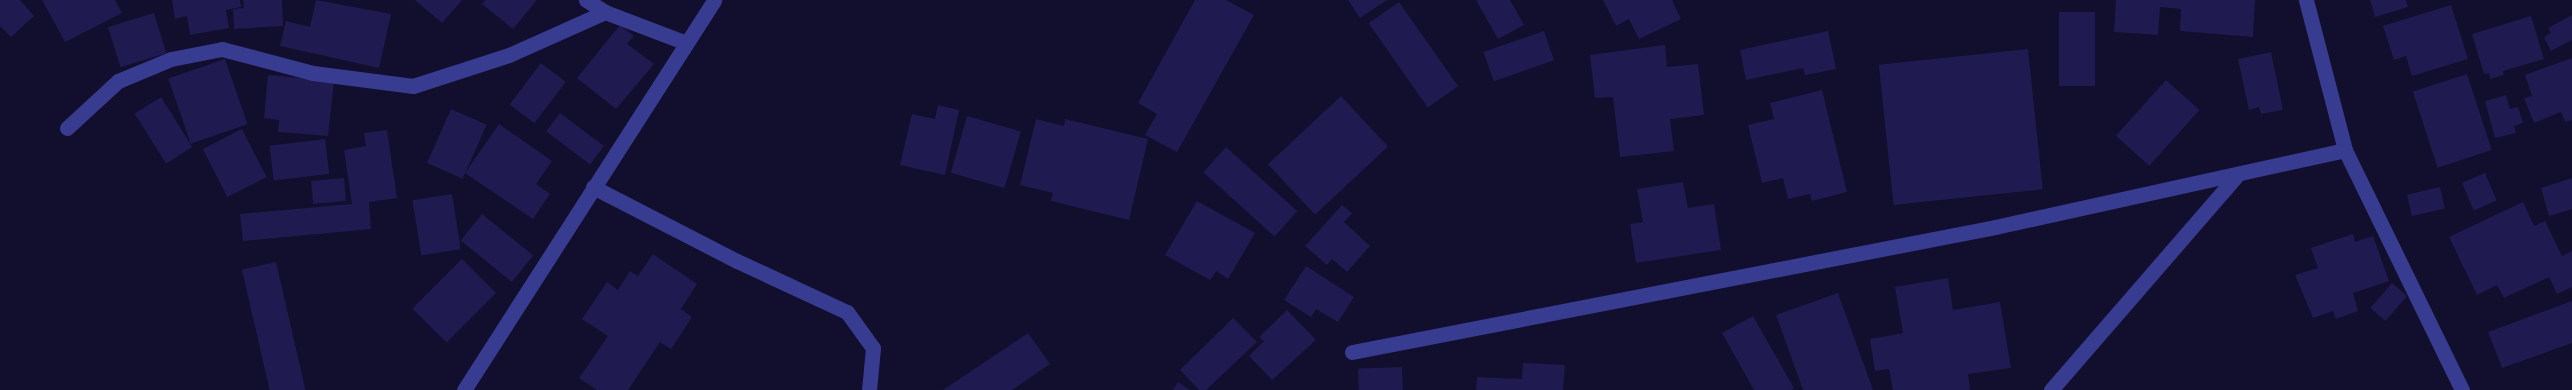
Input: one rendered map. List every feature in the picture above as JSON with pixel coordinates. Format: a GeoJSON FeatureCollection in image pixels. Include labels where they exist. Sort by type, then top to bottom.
{"type":"FeatureCollection","features":[{"type":"Feature","properties":{"kind":"street"},"geometry":{"type":"LineString","coordinates":[[586,0],[605,12],[684,42]]}},
{"type":"Feature","properties":{"kind":"street"},"geometry":{"type":"LineString","coordinates":[[464,390],[684,42],[714,0]]}},
{"type":"Feature","properties":{"kind":"street"},"geometry":{"type":"LineString","coordinates":[[2306,0],[2345,150],[2462,390]]}},
{"type":"Feature","properties":{"kind":"street"},"geometry":{"type":"LineString","coordinates":[[67,128],[118,81],[171,59],[222,49],[313,73],[413,86],[509,55],[605,12]]}},
{"type":"Feature","properties":{"kind":"street"},"geometry":{"type":"LineString","coordinates":[[1352,352],[1986,229],[2345,150]]}},
{"type":"Feature","properties":{"kind":"street"},"geometry":{"type":"LineString","coordinates":[[2051,390],[2238,174]]}},
{"type":"Feature","properties":{"kind":"street"},"geometry":{"type":"LineString","coordinates":[[593,187],[737,261],[847,312],[873,348],[869,390]]}},
{"type":"Feature","properties":{"kind":"building"},"geometry":{"type":"Polygon","coordinates":[[[0,0],[20,0],[34,16],[11,37],[0,26],[0,0]]]}},
{"type":"Feature","properties":{"kind":"building"},"geometry":{"type":"Polygon","coordinates":[[[42,0],[115,0],[122,13],[65,42],[42,0]]]}},
{"type":"Feature","properties":{"kind":"building"},"geometry":{"type":"Polygon","coordinates":[[[172,0],[240,0],[241,7],[226,10],[229,28],[190,35],[187,16],[175,19],[172,0]]]}},
{"type":"Feature","properties":{"kind":"building"},"geometry":{"type":"Polygon","coordinates":[[[243,0],[282,0],[283,26],[234,29],[233,9],[244,8],[243,0]]]}},
{"type":"Feature","properties":{"kind":"building"},"geometry":{"type":"Polygon","coordinates":[[[316,0],[391,14],[379,68],[280,46],[286,21],[310,27],[316,0]]]}},
{"type":"Feature","properties":{"kind":"building"},"geometry":{"type":"Polygon","coordinates":[[[415,0],[462,0],[442,23],[415,0]]]}},
{"type":"Feature","properties":{"kind":"building"},"geometry":{"type":"Polygon","coordinates":[[[486,0],[537,0],[513,29],[482,4],[486,0]]]}},
{"type":"Feature","properties":{"kind":"building"},"geometry":{"type":"Polygon","coordinates":[[[1195,0],[1226,0],[1254,15],[1177,152],[1145,135],[1157,114],[1138,103],[1195,0]]]}},
{"type":"Feature","properties":{"kind":"building"},"geometry":{"type":"Polygon","coordinates":[[[1348,0],[1387,0],[1360,18],[1348,0]]]}},
{"type":"Feature","properties":{"kind":"building"},"geometry":{"type":"Polygon","coordinates":[[[1476,0],[1510,0],[1524,25],[1498,39],[1476,0]]]}},
{"type":"Feature","properties":{"kind":"building"},"geometry":{"type":"Polygon","coordinates":[[[1603,0],[1672,0],[1681,19],[1639,39],[1629,19],[1616,26],[1603,0]]]}},
{"type":"Feature","properties":{"kind":"building"},"geometry":{"type":"Polygon","coordinates":[[[2116,0],[2255,0],[2253,37],[2180,31],[2181,9],[2160,7],[2158,35],[2114,32],[2116,0]]]}},
{"type":"Feature","properties":{"kind":"building"},"geometry":{"type":"Polygon","coordinates":[[[2370,0],[2406,0],[2408,7],[2375,17],[2370,0]]]}},
{"type":"Feature","properties":{"kind":"building"},"geometry":{"type":"Polygon","coordinates":[[[1399,2],[1458,86],[1428,108],[1369,23],[1399,2]]]}},
{"type":"Feature","properties":{"kind":"building"},"geometry":{"type":"Polygon","coordinates":[[[2451,5],[2468,59],[2412,76],[2406,56],[2394,60],[2383,26],[2451,5]]]}},
{"type":"Feature","properties":{"kind":"building"},"geometry":{"type":"Polygon","coordinates":[[[2059,12],[2095,12],[2095,86],[2059,86],[2059,12]]]}},
{"type":"Feature","properties":{"kind":"building"},"geometry":{"type":"Polygon","coordinates":[[[154,13],[166,53],[120,67],[108,27],[154,13]]]}},
{"type":"Feature","properties":{"kind":"building"},"geometry":{"type":"Polygon","coordinates":[[[2572,15],[2572,40],[2551,51],[2544,37],[2551,33],[2548,28],[2572,15]]]}},
{"type":"Feature","properties":{"kind":"building"},"geometry":{"type":"Polygon","coordinates":[[[2531,16],[2544,59],[2503,71],[2504,75],[2490,79],[2489,73],[2484,74],[2472,34],[2531,16]]]}},
{"type":"Feature","properties":{"kind":"building"},"geometry":{"type":"Polygon","coordinates":[[[620,25],[634,36],[627,44],[654,64],[616,109],[577,78],[620,25]]]}},
{"type":"Feature","properties":{"kind":"building"},"geometry":{"type":"Polygon","coordinates":[[[1544,31],[1554,60],[1494,81],[1483,52],[1544,31]]]}},
{"type":"Feature","properties":{"kind":"building"},"geometry":{"type":"Polygon","coordinates":[[[1828,31],[1836,69],[1805,75],[1803,68],[1746,80],[1740,50],[1828,31]]]}},
{"type":"Feature","properties":{"kind":"building"},"geometry":{"type":"Polygon","coordinates":[[[1665,45],[1667,67],[1698,64],[1704,115],[1670,119],[1674,151],[1620,157],[1613,97],[1595,98],[1590,55],[1665,45]]]}},
{"type":"Feature","properties":{"kind":"building"},"geometry":{"type":"Polygon","coordinates":[[[2028,49],[2043,189],[1894,205],[1879,65],[2028,49]]]}},
{"type":"Feature","properties":{"kind":"building"},"geometry":{"type":"Polygon","coordinates":[[[2271,52],[2283,110],[2261,114],[2259,107],[2249,110],[2238,59],[2271,52]]]}},
{"type":"Feature","properties":{"kind":"building"},"geometry":{"type":"Polygon","coordinates":[[[2572,58],[2572,120],[2565,122],[2561,112],[2534,123],[2524,98],[2532,96],[2525,75],[2572,58]]]}},
{"type":"Feature","properties":{"kind":"building"},"geometry":{"type":"Polygon","coordinates":[[[225,59],[247,124],[191,144],[168,79],[225,59]]]}},
{"type":"Feature","properties":{"kind":"building"},"geometry":{"type":"Polygon","coordinates":[[[541,63],[566,82],[534,123],[510,105],[541,63]]]}},
{"type":"Feature","properties":{"kind":"building"},"geometry":{"type":"Polygon","coordinates":[[[2467,74],[2492,150],[2438,168],[2413,92],[2467,74]]]}},
{"type":"Feature","properties":{"kind":"building"},"geometry":{"type":"Polygon","coordinates":[[[268,75],[334,81],[328,136],[278,132],[279,120],[264,118],[268,75]]]}},
{"type":"Feature","properties":{"kind":"building"},"geometry":{"type":"Polygon","coordinates":[[[2166,80],[2199,110],[2149,166],[2116,136],[2166,80]]]}},
{"type":"Feature","properties":{"kind":"building"},"geometry":{"type":"Polygon","coordinates":[[[1822,90],[1847,192],[1812,201],[1810,194],[1788,199],[1783,178],[1762,183],[1748,125],[1774,119],[1770,103],[1822,90]]]}},
{"type":"Feature","properties":{"kind":"building"},"geometry":{"type":"Polygon","coordinates":[[[2506,95],[2510,109],[2518,107],[2523,123],[2514,126],[2516,133],[2495,138],[2485,101],[2506,95]]]}},
{"type":"Feature","properties":{"kind":"building"},"geometry":{"type":"Polygon","coordinates":[[[1341,96],[1388,146],[1315,215],[1268,164],[1341,96]]]}},
{"type":"Feature","properties":{"kind":"building"},"geometry":{"type":"Polygon","coordinates":[[[161,97],[192,147],[166,163],[135,113],[161,97]]]}},
{"type":"Feature","properties":{"kind":"building"},"geometry":{"type":"Polygon","coordinates":[[[938,105],[959,110],[945,175],[900,165],[912,114],[935,119],[938,105]]]}},
{"type":"Feature","properties":{"kind":"building"},"geometry":{"type":"Polygon","coordinates":[[[451,109],[487,125],[463,179],[427,163],[451,109]]]}},
{"type":"Feature","properties":{"kind":"building"},"geometry":{"type":"Polygon","coordinates":[[[560,113],[604,146],[590,164],[546,131],[560,113]]]}},
{"type":"Feature","properties":{"kind":"building"},"geometry":{"type":"Polygon","coordinates":[[[967,116],[1021,131],[1005,188],[951,173],[967,116]]]}},
{"type":"Feature","properties":{"kind":"building"},"geometry":{"type":"Polygon","coordinates":[[[1036,119],[1064,126],[1065,119],[1148,139],[1129,220],[1051,201],[1053,193],[1020,185],[1036,119]]]}},
{"type":"Feature","properties":{"kind":"building"},"geometry":{"type":"Polygon","coordinates":[[[499,124],[552,161],[536,184],[550,194],[533,219],[465,173],[499,124]]]}},
{"type":"Feature","properties":{"kind":"building"},"geometry":{"type":"Polygon","coordinates":[[[242,129],[267,177],[227,197],[203,149],[242,129]]]}},
{"type":"Feature","properties":{"kind":"building"},"geometry":{"type":"Polygon","coordinates":[[[387,130],[397,198],[369,202],[371,229],[243,241],[240,214],[352,204],[344,150],[366,146],[364,133],[387,130]]]}},
{"type":"Feature","properties":{"kind":"building"},"geometry":{"type":"Polygon","coordinates":[[[325,139],[329,174],[274,181],[269,146],[325,139]]]}},
{"type":"Feature","properties":{"kind":"building"},"geometry":{"type":"Polygon","coordinates":[[[1226,147],[1297,211],[1275,237],[1203,172],[1226,147]]]}},
{"type":"Feature","properties":{"kind":"building"},"geometry":{"type":"Polygon","coordinates":[[[2485,173],[2497,201],[2474,210],[2462,183],[2485,173]]]}},
{"type":"Feature","properties":{"kind":"building"},"geometry":{"type":"Polygon","coordinates":[[[344,178],[346,201],[313,204],[311,181],[344,178]]]}},
{"type":"Feature","properties":{"kind":"building"},"geometry":{"type":"Polygon","coordinates":[[[2572,178],[2572,209],[2549,216],[2541,188],[2572,178]]]}},
{"type":"Feature","properties":{"kind":"building"},"geometry":{"type":"Polygon","coordinates":[[[1683,182],[1688,208],[1714,204],[1721,250],[1636,263],[1630,224],[1643,222],[1637,189],[1683,182]]]}},
{"type":"Feature","properties":{"kind":"building"},"geometry":{"type":"Polygon","coordinates":[[[2440,187],[2445,208],[2412,216],[2407,195],[2440,187]]]}},
{"type":"Feature","properties":{"kind":"building"},"geometry":{"type":"Polygon","coordinates":[[[452,194],[461,249],[421,256],[412,200],[452,194]]]}},
{"type":"Feature","properties":{"kind":"building"},"geometry":{"type":"Polygon","coordinates":[[[1197,201],[1255,233],[1228,279],[1216,271],[1210,280],[1165,255],[1197,201]]]}},
{"type":"Feature","properties":{"kind":"building"},"geometry":{"type":"Polygon","coordinates":[[[2523,202],[2534,226],[2545,221],[2562,256],[2572,251],[2572,287],[2557,294],[2549,277],[2504,298],[2497,285],[2477,295],[2449,237],[2523,202]]]}},
{"type":"Feature","properties":{"kind":"building"},"geometry":{"type":"Polygon","coordinates":[[[1342,205],[1352,213],[1344,222],[1370,246],[1347,272],[1332,259],[1327,265],[1305,246],[1342,205]]]}},
{"type":"Feature","properties":{"kind":"building"},"geometry":{"type":"Polygon","coordinates":[[[482,214],[533,256],[512,282],[461,240],[482,214]]]}},
{"type":"Feature","properties":{"kind":"building"},"geometry":{"type":"Polygon","coordinates":[[[2353,234],[2355,242],[2373,236],[2389,281],[2353,293],[2358,311],[2336,319],[2333,311],[2313,318],[2295,275],[2318,268],[2311,248],[2353,234]]]}},
{"type":"Feature","properties":{"kind":"building"},"geometry":{"type":"Polygon","coordinates":[[[653,254],[697,284],[681,309],[692,317],[671,349],[660,342],[628,390],[597,390],[579,378],[608,336],[582,319],[607,282],[618,290],[630,271],[638,276],[653,254]]]}},
{"type":"Feature","properties":{"kind":"building"},"geometry":{"type":"Polygon","coordinates":[[[462,259],[496,293],[446,342],[413,308],[462,259]]]}},
{"type":"Feature","properties":{"kind":"building"},"geometry":{"type":"Polygon","coordinates":[[[276,262],[305,390],[270,390],[242,270],[276,262]]]}},
{"type":"Feature","properties":{"kind":"building"},"geometry":{"type":"Polygon","coordinates":[[[1306,266],[1354,297],[1338,322],[1316,309],[1311,317],[1284,300],[1306,266]]]}},
{"type":"Feature","properties":{"kind":"building"},"geometry":{"type":"Polygon","coordinates":[[[1948,278],[1953,310],[2000,302],[2011,368],[1968,374],[1970,390],[1893,390],[1889,369],[1875,371],[1870,339],[1903,333],[1895,287],[1948,278]]]}},
{"type":"Feature","properties":{"kind":"building"},"geometry":{"type":"Polygon","coordinates":[[[2392,283],[2407,296],[2385,321],[2370,308],[2392,283]]]}},
{"type":"Feature","properties":{"kind":"building"},"geometry":{"type":"Polygon","coordinates":[[[1838,293],[1873,390],[1803,390],[1776,315],[1838,293]]]}},
{"type":"Feature","properties":{"kind":"building"},"geometry":{"type":"Polygon","coordinates":[[[2572,301],[2572,343],[2502,368],[2488,332],[2572,301]]]}},
{"type":"Feature","properties":{"kind":"building"},"geometry":{"type":"Polygon","coordinates":[[[1287,310],[1316,340],[1272,380],[1249,356],[1264,341],[1259,337],[1287,310]]]}},
{"type":"Feature","properties":{"kind":"building"},"geometry":{"type":"Polygon","coordinates":[[[1753,316],[1794,388],[1791,390],[1754,390],[1722,333],[1753,316]]]}},
{"type":"Feature","properties":{"kind":"building"},"geometry":{"type":"Polygon","coordinates":[[[1233,318],[1257,342],[1206,390],[1199,390],[1180,370],[1233,318]]]}},
{"type":"Feature","properties":{"kind":"building"},"geometry":{"type":"Polygon","coordinates":[[[1028,333],[1050,364],[1012,390],[943,390],[1028,333]]]}},
{"type":"Feature","properties":{"kind":"building"},"geometry":{"type":"Polygon","coordinates":[[[1523,363],[1565,365],[1563,390],[1476,390],[1477,377],[1522,379],[1523,363]]]}},
{"type":"Feature","properties":{"kind":"building"},"geometry":{"type":"Polygon","coordinates":[[[1402,367],[1403,390],[1359,390],[1358,369],[1402,367]]]}},
{"type":"Feature","properties":{"kind":"building"},"geometry":{"type":"Polygon","coordinates":[[[1178,382],[1190,390],[1173,390],[1178,382]]]}}]}
